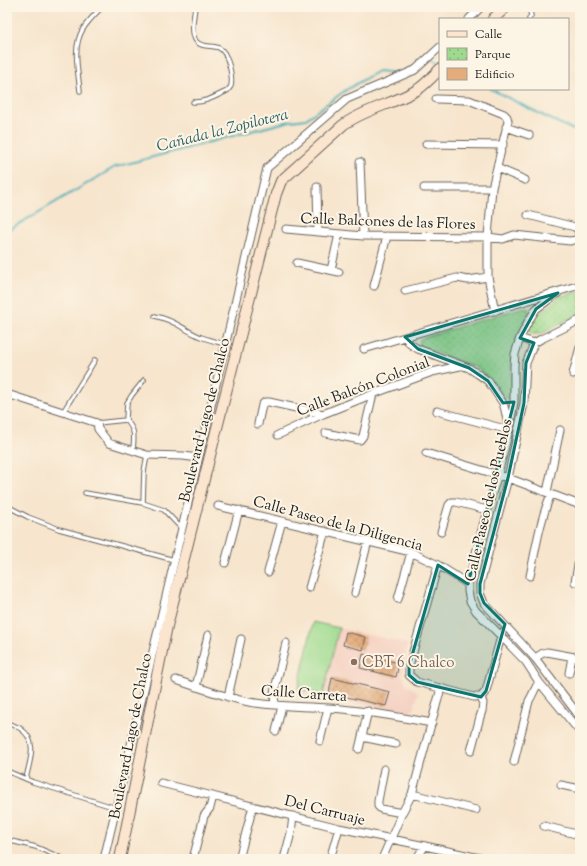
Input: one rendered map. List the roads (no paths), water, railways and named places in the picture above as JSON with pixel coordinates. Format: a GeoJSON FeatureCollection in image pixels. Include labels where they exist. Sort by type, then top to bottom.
{"type":"FeatureCollection","features":[{"type":"Feature","properties":{"kind":"main road"},"geometry":{"type":"LineString","coordinates":[[494,18],[506,7]]}},
{"type":"Feature","properties":{"kind":"main road","name":"Boulevard Lago de Chalco"},"geometry":{"type":"LineString","coordinates":[[120,859],[167,626],[276,194],[281,181],[352,119],[418,89],[439,70]]}},
{"type":"Feature","properties":{"kind":"street"},"geometry":{"type":"LineString","coordinates":[[470,18],[481,7]]}},
{"type":"Feature","properties":{"kind":"street"},"geometry":{"type":"LineString","coordinates":[[104,859],[267,168],[347,99],[415,70],[439,48]]}},
{"type":"Feature","properties":{"kind":"street"},"geometry":{"type":"LineString","coordinates":[[436,99],[469,100],[504,114],[507,117],[508,121],[492,188],[488,237],[488,277],[495,311]]}},
{"type":"Feature","properties":{"kind":"street"},"geometry":{"type":"LineString","coordinates":[[506,127],[529,135]]}},
{"type":"Feature","properties":{"kind":"street"},"geometry":{"type":"LineString","coordinates":[[426,144],[502,145]]}},
{"type":"Feature","properties":{"kind":"street"},"geometry":{"type":"LineString","coordinates":[[360,162],[363,236]]}},
{"type":"Feature","properties":{"kind":"street"},"geometry":{"type":"LineString","coordinates":[[497,168],[525,180]]}},
{"type":"Feature","properties":{"kind":"street"},"geometry":{"type":"LineString","coordinates":[[317,187],[318,232]]}},
{"type":"Feature","properties":{"kind":"street"},"geometry":{"type":"LineString","coordinates":[[424,188],[492,188]]}},
{"type":"Feature","properties":{"kind":"street","name":"Calle Balcones de las Flores"},"geometry":{"type":"LineString","coordinates":[[286,230],[363,236],[488,237],[503,239],[514,235],[570,242],[577,239],[579,236],[579,231],[575,227],[528,215]]}},
{"type":"Feature","properties":{"kind":"street"},"geometry":{"type":"LineString","coordinates":[[331,270],[339,234]]}},
{"type":"Feature","properties":{"kind":"street"},"geometry":{"type":"LineString","coordinates":[[374,286],[387,236]]}},
{"type":"Feature","properties":{"kind":"street"},"geometry":{"type":"LineString","coordinates":[[297,263],[339,272]]}},
{"type":"Feature","properties":{"kind":"street"},"geometry":{"type":"LineString","coordinates":[[405,291],[456,278],[468,280],[488,277]]}},
{"type":"Feature","properties":{"kind":"street","name":"Calle Balcón Colonial"},"geometry":{"type":"LineString","coordinates":[[364,349],[580,286]]}},
{"type":"Feature","properties":{"kind":"street","name":"Calle Paseo de los Pueblos"},"geometry":{"type":"LineString","coordinates":[[468,584],[509,430],[514,402],[515,354],[520,338],[536,309],[558,293]]}},
{"type":"Feature","properties":{"kind":"street"},"geometry":{"type":"LineString","coordinates":[[520,338],[534,344],[557,330],[580,320]]}},
{"type":"Feature","properties":{"kind":"street","name":"Calle Balcón Colonial"},"geometry":{"type":"LineString","coordinates":[[405,337],[410,344],[418,350],[469,368],[488,381],[503,404],[509,430]]}},
{"type":"Feature","properties":{"kind":"street","name":"Calle Paseo de los Pueblos"},"geometry":{"type":"LineString","coordinates":[[534,344],[526,363],[524,403],[508,478],[480,584],[480,593],[484,603],[535,658],[580,717]]}},
{"type":"Feature","properties":{"kind":"street"},"geometry":{"type":"LineString","coordinates":[[573,374],[580,347]]}},
{"type":"Feature","properties":{"kind":"street","name":"Calle Balcón Colonial"},"geometry":{"type":"LineString","coordinates":[[278,435],[373,394],[432,372],[460,366]]}},
{"type":"Feature","properties":{"kind":"street"},"geometry":{"type":"LineString","coordinates":[[7,394],[97,423],[98,429],[109,443],[147,455],[198,458]]}},
{"type":"Feature","properties":{"kind":"street"},"geometry":{"type":"LineString","coordinates":[[326,433],[360,440],[363,436],[373,394]]}},
{"type":"Feature","properties":{"kind":"street"},"geometry":{"type":"LineString","coordinates":[[258,424],[262,406],[265,402],[324,414]]}},
{"type":"Feature","properties":{"kind":"street"},"geometry":{"type":"LineString","coordinates":[[503,404],[514,402],[524,403]]}},
{"type":"Feature","properties":{"kind":"street"},"geometry":{"type":"LineString","coordinates":[[437,411],[509,430]]}},
{"type":"Feature","properties":{"kind":"street"},"geometry":{"type":"LineString","coordinates":[[530,576],[549,493],[560,430]]}},
{"type":"Feature","properties":{"kind":"street"},"geometry":{"type":"LineString","coordinates":[[426,453],[498,474],[580,505]]}},
{"type":"Feature","properties":{"kind":"street"},"geometry":{"type":"LineString","coordinates":[[441,532],[449,505],[452,502],[487,510]]}},
{"type":"Feature","properties":{"kind":"street","name":"Calle Paseo de la Diligencia"},"geometry":{"type":"LineString","coordinates":[[218,506],[411,552],[438,565],[468,584]]}},
{"type":"Feature","properties":{"kind":"street"},"geometry":{"type":"LineString","coordinates":[[225,563],[239,510]]}},
{"type":"Feature","properties":{"kind":"street"},"geometry":{"type":"LineString","coordinates":[[268,572],[282,521]]}},
{"type":"Feature","properties":{"kind":"street"},"geometry":{"type":"LineString","coordinates":[[309,588],[325,531]]}},
{"type":"Feature","properties":{"kind":"street"},"geometry":{"type":"LineString","coordinates":[[355,593],[368,541]]}},
{"type":"Feature","properties":{"kind":"street"},"geometry":{"type":"LineString","coordinates":[[398,599],[411,552]]}},
{"type":"Feature","properties":{"kind":"street"},"geometry":{"type":"LineString","coordinates":[[575,582],[580,554]]}},
{"type":"Feature","properties":{"kind":"street"},"geometry":{"type":"LineString","coordinates":[[438,565],[409,666],[409,675],[417,682],[474,697],[481,696],[486,691],[505,624]]}},
{"type":"Feature","properties":{"kind":"street"},"geometry":{"type":"LineString","coordinates":[[468,584],[470,601],[476,611],[526,662],[539,682],[580,732]]}},
{"type":"Feature","properties":{"kind":"street"},"geometry":{"type":"LineString","coordinates":[[196,687],[208,635]]}},
{"type":"Feature","properties":{"kind":"street"},"geometry":{"type":"LineString","coordinates":[[228,696],[241,639]]}},
{"type":"Feature","properties":{"kind":"street"},"geometry":{"type":"LineString","coordinates":[[276,731],[279,706],[274,693],[286,643]]}},
{"type":"Feature","properties":{"kind":"street"},"geometry":{"type":"LineString","coordinates":[[535,658],[547,652],[580,658]]}},
{"type":"Feature","properties":{"kind":"street"},"geometry":{"type":"LineString","coordinates":[[568,673],[572,656]]}},
{"type":"Feature","properties":{"kind":"street","name":"Calle Carreta"},"geometry":{"type":"LineString","coordinates":[[176,680],[250,702],[279,706],[368,711],[432,723]]}},
{"type":"Feature","properties":{"kind":"street"},"geometry":{"type":"LineString","coordinates":[[514,762],[529,701],[539,682]]}},
{"type":"Feature","properties":{"kind":"street"},"geometry":{"type":"LineString","coordinates":[[382,859],[412,794],[441,688]]}},
{"type":"Feature","properties":{"kind":"street"},"geometry":{"type":"LineString","coordinates":[[471,751],[482,711],[483,703],[481,696]]}},
{"type":"Feature","properties":{"kind":"street"},"geometry":{"type":"LineString","coordinates":[[320,741],[328,708]]}},
{"type":"Feature","properties":{"kind":"street"},"geometry":{"type":"LineString","coordinates":[[359,749],[368,711]]}},
{"type":"Feature","properties":{"kind":"street"},"geometry":{"type":"LineString","coordinates":[[362,737],[396,744]]}},
{"type":"Feature","properties":{"kind":"street"},"geometry":{"type":"LineString","coordinates":[[384,769],[378,806],[381,809],[402,813]]}},
{"type":"Feature","properties":{"kind":"street","name":"Del Carruaje"},"geometry":{"type":"LineString","coordinates":[[161,783],[340,828],[425,846],[465,857],[484,859]]}},
{"type":"Feature","properties":{"kind":"street"},"geometry":{"type":"LineString","coordinates":[[561,785],[580,789]]}},
{"type":"Feature","properties":{"kind":"street"},"geometry":{"type":"LineString","coordinates":[[412,794],[476,810]]}},
{"type":"Feature","properties":{"kind":"street"},"geometry":{"type":"LineString","coordinates":[[194,859],[204,816],[210,808],[214,796]]}},
{"type":"Feature","properties":{"kind":"street"},"geometry":{"type":"LineString","coordinates":[[239,859],[253,806]]}},
{"type":"Feature","properties":{"kind":"street"},"geometry":{"type":"LineString","coordinates":[[284,859],[293,816]]}},
{"type":"Feature","properties":{"kind":"street"},"geometry":{"type":"LineString","coordinates":[[544,826],[580,835]]}},
{"type":"Feature","properties":{"kind":"street"},"geometry":{"type":"LineString","coordinates":[[330,859],[340,828]]}},
{"type":"Feature","properties":{"kind":"street"},"geometry":{"type":"LineString","coordinates":[[416,859],[425,846]]}},
{"type":"Feature","properties":{"kind":"lane"},"geometry":{"type":"LineString","coordinates":[[80,91],[77,59],[78,38],[83,28],[102,7]]}},
{"type":"Feature","properties":{"kind":"lane"},"geometry":{"type":"LineString","coordinates":[[193,102],[205,101],[227,91],[231,84],[230,72],[224,51],[219,48],[200,45],[196,40],[194,34],[195,7]]}},
{"type":"Feature","properties":{"kind":"lane"},"geometry":{"type":"LineString","coordinates":[[527,7],[530,11],[531,16],[530,18]]}},
{"type":"Feature","properties":{"kind":"lane"},"geometry":{"type":"LineString","coordinates":[[155,316],[172,321],[202,337],[225,344]]}},
{"type":"Feature","properties":{"kind":"lane"},"geometry":{"type":"LineString","coordinates":[[63,412],[96,360]]}},
{"type":"Feature","properties":{"kind":"lane"},"geometry":{"type":"LineString","coordinates":[[133,450],[134,434],[131,425],[126,420],[127,403],[144,380]]}},
{"type":"Feature","properties":{"kind":"lane"},"geometry":{"type":"LineString","coordinates":[[97,423],[126,420]]}},
{"type":"Feature","properties":{"kind":"lane"},"geometry":{"type":"LineString","coordinates":[[143,503],[144,472],[147,455]]}},
{"type":"Feature","properties":{"kind":"lane"},"geometry":{"type":"LineString","coordinates":[[85,493],[143,503],[164,510],[182,529]]}},
{"type":"Feature","properties":{"kind":"lane"},"geometry":{"type":"LineString","coordinates":[[7,506],[59,530],[174,560]]}},
{"type":"Feature","properties":{"kind":"lane"},"geometry":{"type":"LineString","coordinates":[[7,723],[21,729],[29,736],[32,746],[26,779]]}},
{"type":"Feature","properties":{"kind":"lane"},"geometry":{"type":"LineString","coordinates":[[7,771],[26,779],[116,808]]}},
{"type":"Feature","properties":{"kind":"lane"},"geometry":{"type":"LineString","coordinates":[[7,840],[36,847],[64,859]]}},
{"type":"Feature","properties":{"kind":"waterway","name":"Cañada la Zopilotera"},"geometry":{"type":"LineString","coordinates":[[431,58],[439,62]]}},
{"type":"Feature","properties":{"kind":"waterway","name":"Cañada la Zopilotera"},"geometry":{"type":"LineString","coordinates":[[408,69],[417,64]]}},
{"type":"Feature","properties":{"kind":"waterway","name":"Cañada la Zopilotera"},"geometry":{"type":"LineString","coordinates":[[7,231],[115,167],[290,121],[306,119],[346,90],[378,71],[401,73]]}},
{"type":"Feature","properties":{"kind":"waterway","name":"Cañada la Zopilotera"},"geometry":{"type":"LineString","coordinates":[[493,90],[580,133]]}},
{"type":"Feature","properties":{"kind":"place","name":"CBT 6 Chalco"},"geometry":{"type":"Point","coordinates":[354,662]}}]}
